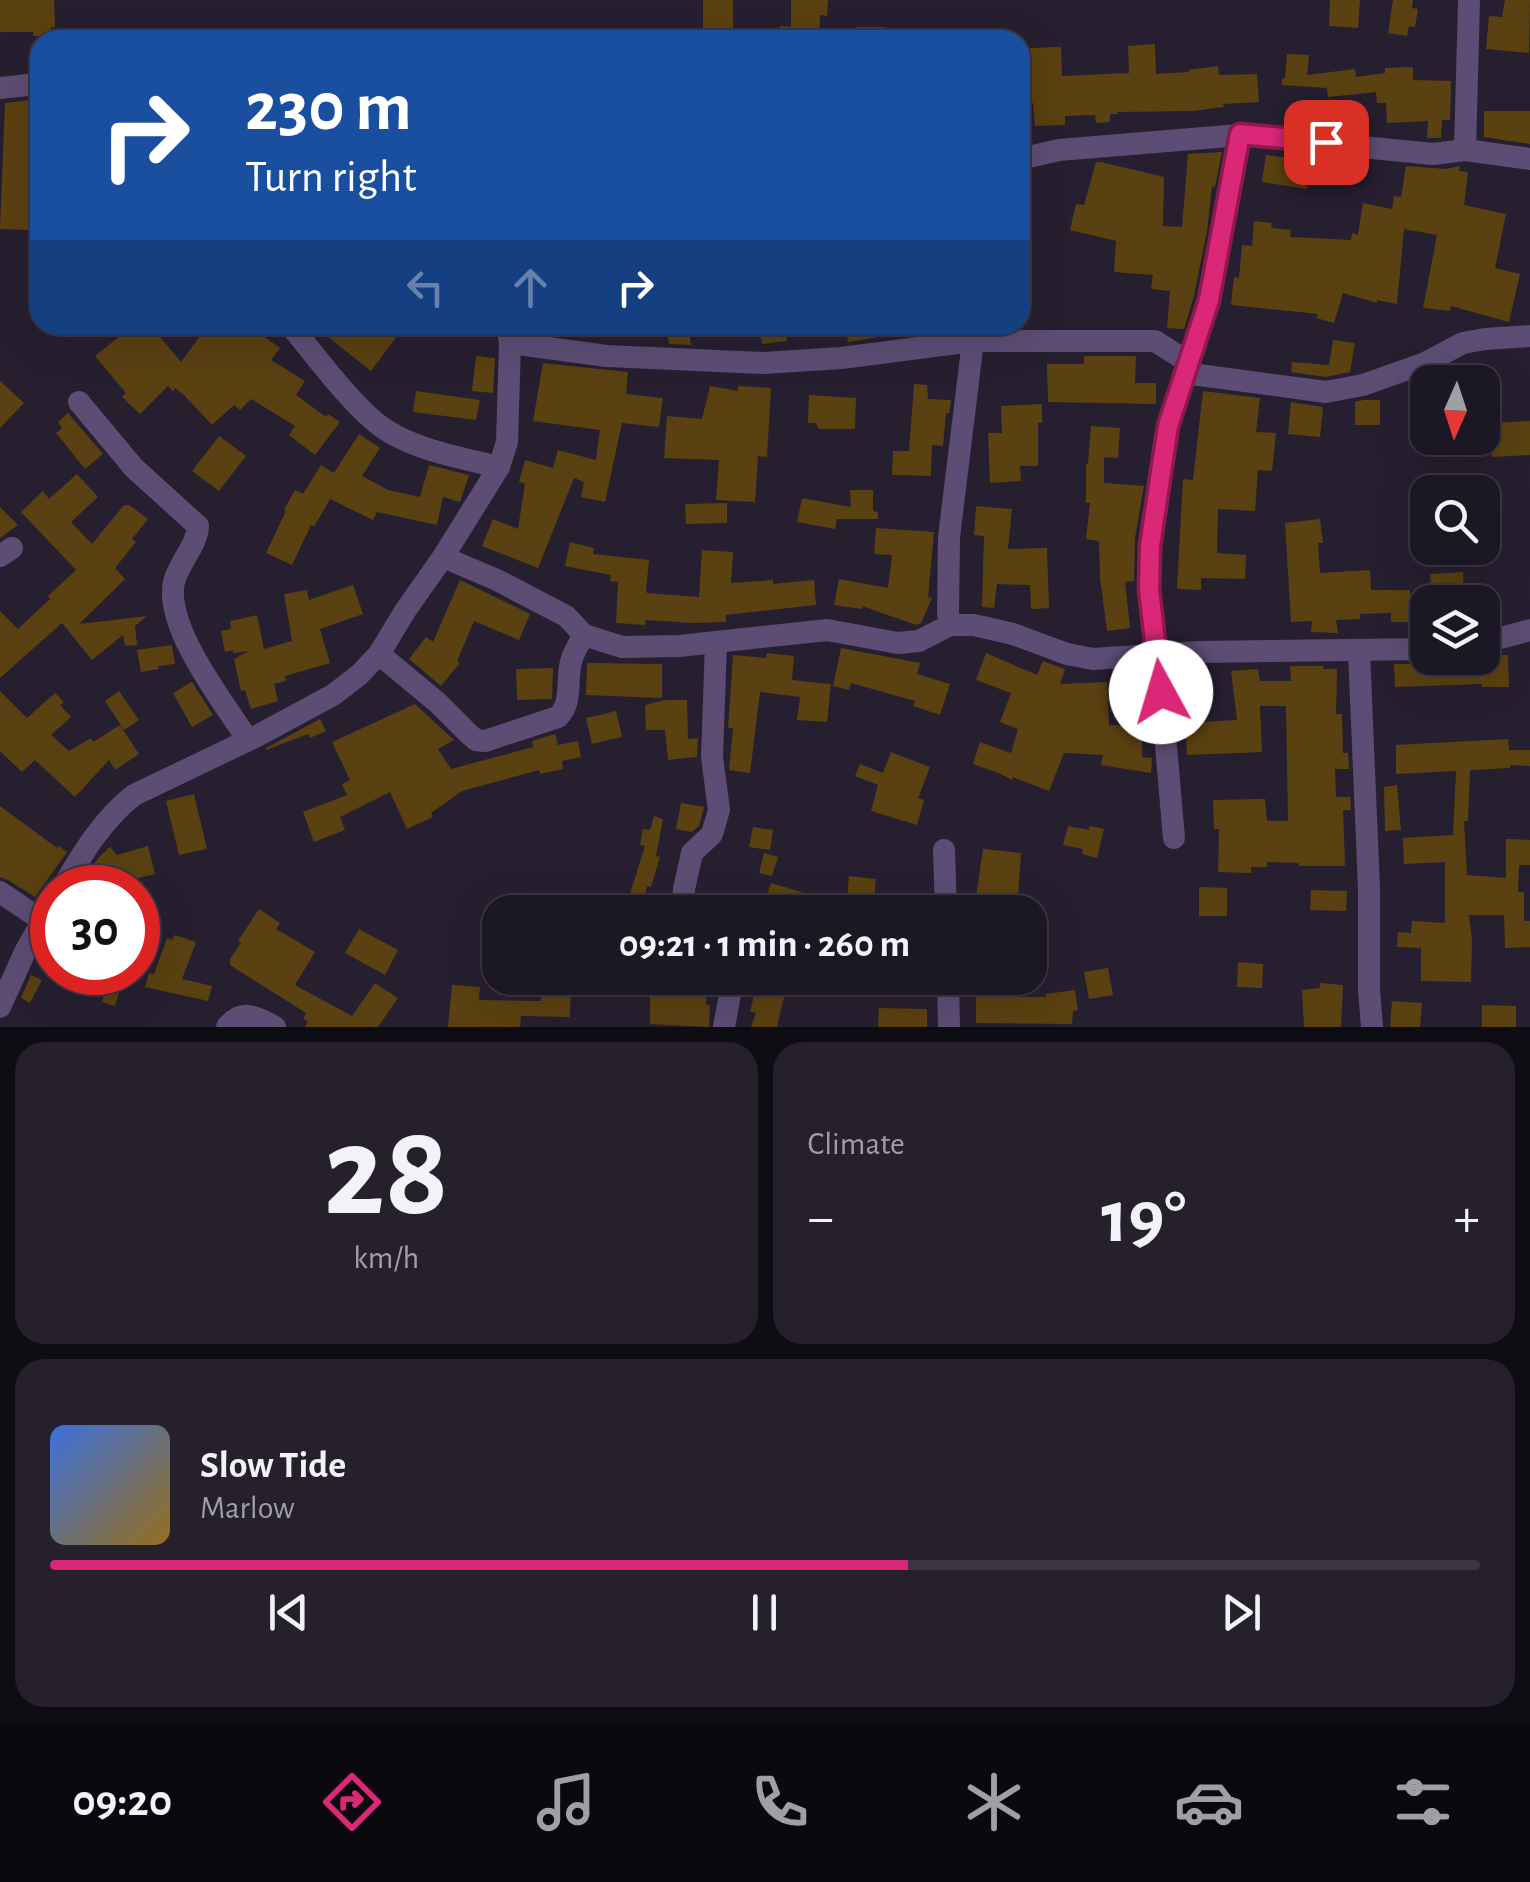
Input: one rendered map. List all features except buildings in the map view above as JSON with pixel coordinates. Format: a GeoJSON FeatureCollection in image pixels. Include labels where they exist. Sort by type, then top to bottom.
{"type":"FeatureCollection","features":[{"type":"Feature","properties":{"kind":"street"},"geometry":{"type":"LineString","coordinates":[[1466,150],[1469,0]]}},
{"type":"Feature","properties":{"kind":"street"},"geometry":{"type":"LineString","coordinates":[[0,88],[28,85]]}},
{"type":"Feature","properties":{"kind":"street"},"geometry":{"type":"LineString","coordinates":[[1174,838],[1149,590],[1150,546],[1168,426],[1209,300],[1240,134]]}},
{"type":"Feature","properties":{"kind":"street"},"geometry":{"type":"LineString","coordinates":[[1030,157],[1059,150],[1240,134],[1433,154],[1466,150],[1530,159]]}},
{"type":"Feature","properties":{"kind":"street"},"geometry":{"type":"LineString","coordinates":[[299,335],[359,406],[384,429],[436,451],[499,467]]}},
{"type":"Feature","properties":{"kind":"street"},"geometry":{"type":"LineString","coordinates":[[77,865],[98,832],[134,795],[333,695],[379,654],[499,467],[506,442],[508,335]]}},
{"type":"Feature","properties":{"kind":"street"},"geometry":{"type":"LineString","coordinates":[[513,335],[625,358],[763,363],[841,358],[973,341],[1154,341],[1186,368],[1326,392],[1426,363],[1463,343],[1530,336]]}},
{"type":"Feature","properties":{"kind":"street"},"geometry":{"type":"LineString","coordinates":[[950,626],[950,536],[973,341]]}},
{"type":"Feature","properties":{"kind":"street"},"geometry":{"type":"LineString","coordinates":[[79,402],[134,468],[198,526],[175,580],[173,608],[201,668],[248,740]]}},
{"type":"Feature","properties":{"kind":"street"},"geometry":{"type":"LineString","coordinates":[[443,557],[566,616],[584,635],[622,647],[716,643],[827,630],[898,642],[919,641],[950,626],[974,625],[1094,659],[1250,650],[1410,650]]}},
{"type":"Feature","properties":{"kind":"street"},"geometry":{"type":"LineString","coordinates":[[1500,638],[1530,630]]}},
{"type":"Feature","properties":{"kind":"street"},"geometry":{"type":"LineString","coordinates":[[379,654],[476,740],[485,741],[558,717],[564,711],[570,660],[584,635]]}},
{"type":"Feature","properties":{"kind":"street"},"geometry":{"type":"LineString","coordinates":[[683,895],[692,853],[712,834],[719,810],[712,758],[716,643]]}},
{"type":"Feature","properties":{"kind":"street"},"geometry":{"type":"LineString","coordinates":[[1359,651],[1372,1027]]}},
{"type":"Feature","properties":{"kind":"street"},"geometry":{"type":"LineString","coordinates":[[944,850],[945,895]]}},
{"type":"Feature","properties":{"kind":"street"},"geometry":{"type":"LineString","coordinates":[[0,892],[30,904]]}},
{"type":"Feature","properties":{"kind":"street"},"geometry":{"type":"LineString","coordinates":[[0,1006],[30,943]]}},
{"type":"Feature","properties":{"kind":"street"},"geometry":{"type":"LineString","coordinates":[[724,1027],[730,995]]}},
{"type":"Feature","properties":{"kind":"street"},"geometry":{"type":"LineString","coordinates":[[949,995],[950,1027]]}},
{"type":"Feature","properties":{"kind":"street"},"geometry":{"type":"LineString","coordinates":[[227,1027],[237,1017],[246,1015],[275,1027]]}},
{"type":"Feature","properties":{"kind":"route"},"geometry":{"type":"LineString","coordinates":[[1161,692],[1149,590],[1150,546],[1168,426],[1209,300],[1240,134],[1326,142]]}}]}
